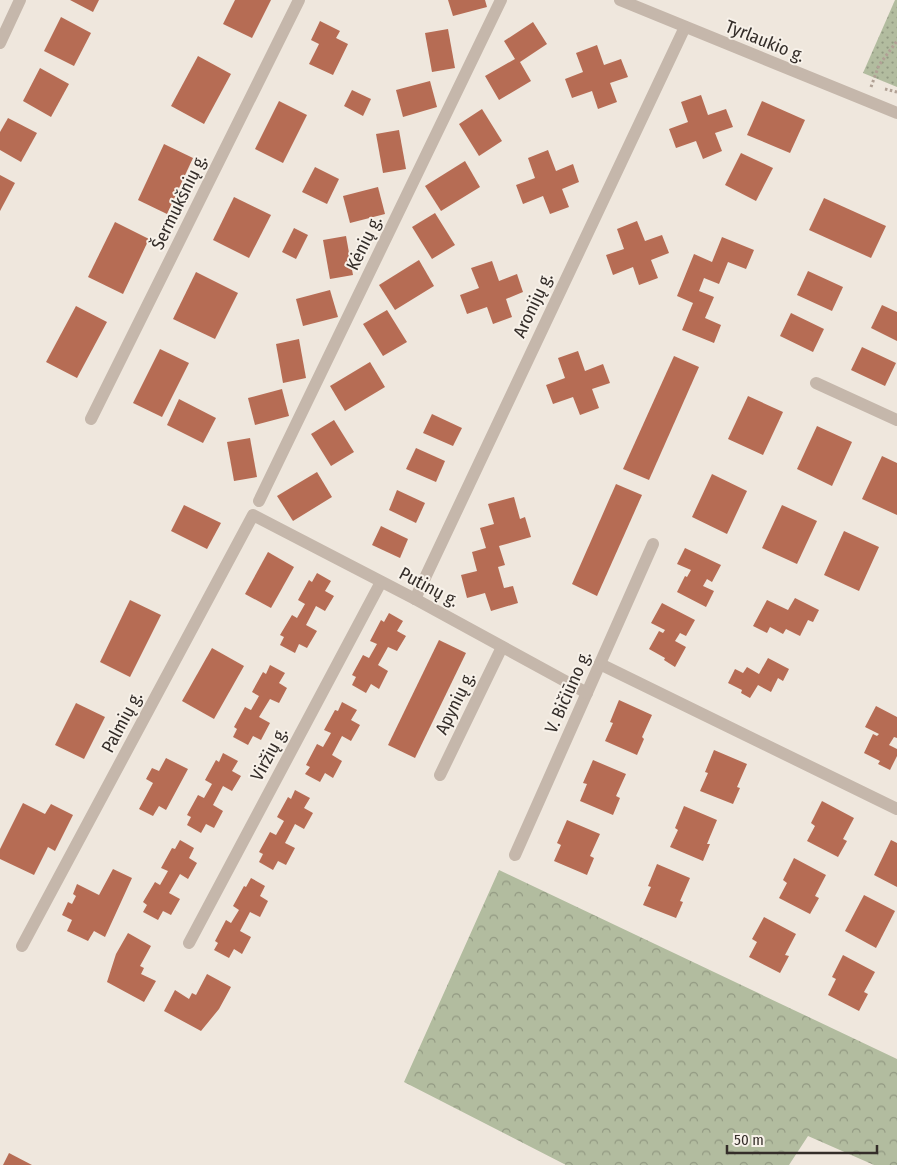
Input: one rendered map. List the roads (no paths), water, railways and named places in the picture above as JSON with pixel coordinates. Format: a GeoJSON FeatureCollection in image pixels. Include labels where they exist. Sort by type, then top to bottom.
{"type":"FeatureCollection","features":[{"type":"Feature","properties":{"kind":"street"},"geometry":{"type":"LineString","coordinates":[[0,43],[20,0]]}},
{"type":"Feature","properties":{"kind":"street","name":"Šermukšnių g."},"geometry":{"type":"LineString","coordinates":[[91,420],[299,0]]}},
{"type":"Feature","properties":{"kind":"street","name":"Kėnių g."},"geometry":{"type":"LineString","coordinates":[[260,501],[501,0]]}},
{"type":"Feature","properties":{"kind":"street","name":"Tyrlaukio g."},"geometry":{"type":"LineString","coordinates":[[620,0],[897,113]]}},
{"type":"Feature","properties":{"kind":"street","name":"Aronijų g."},"geometry":{"type":"LineString","coordinates":[[415,599],[557,294],[685,27]]}},
{"type":"Feature","properties":{"kind":"street"},"geometry":{"type":"LineString","coordinates":[[816,383],[897,420]]}},
{"type":"Feature","properties":{"kind":"street","name":"Putinų g."},"geometry":{"type":"LineString","coordinates":[[253,515],[415,599],[587,693]]}},
{"type":"Feature","properties":{"kind":"street","name":"Palmių g."},"geometry":{"type":"LineString","coordinates":[[22,946],[253,515]]}},
{"type":"Feature","properties":{"kind":"street","name":"V. Bičiūno g."},"geometry":{"type":"LineString","coordinates":[[515,855],[653,544]]}},
{"type":"Feature","properties":{"kind":"street","name":"Viržių g."},"geometry":{"type":"LineString","coordinates":[[189,943],[381,582]]}},
{"type":"Feature","properties":{"kind":"street","name":"Apynių g."},"geometry":{"type":"LineString","coordinates":[[440,774],[502,647]]}},
{"type":"Feature","properties":{"kind":"street"},"geometry":{"type":"LineString","coordinates":[[600,664],[897,809]]}}]}
